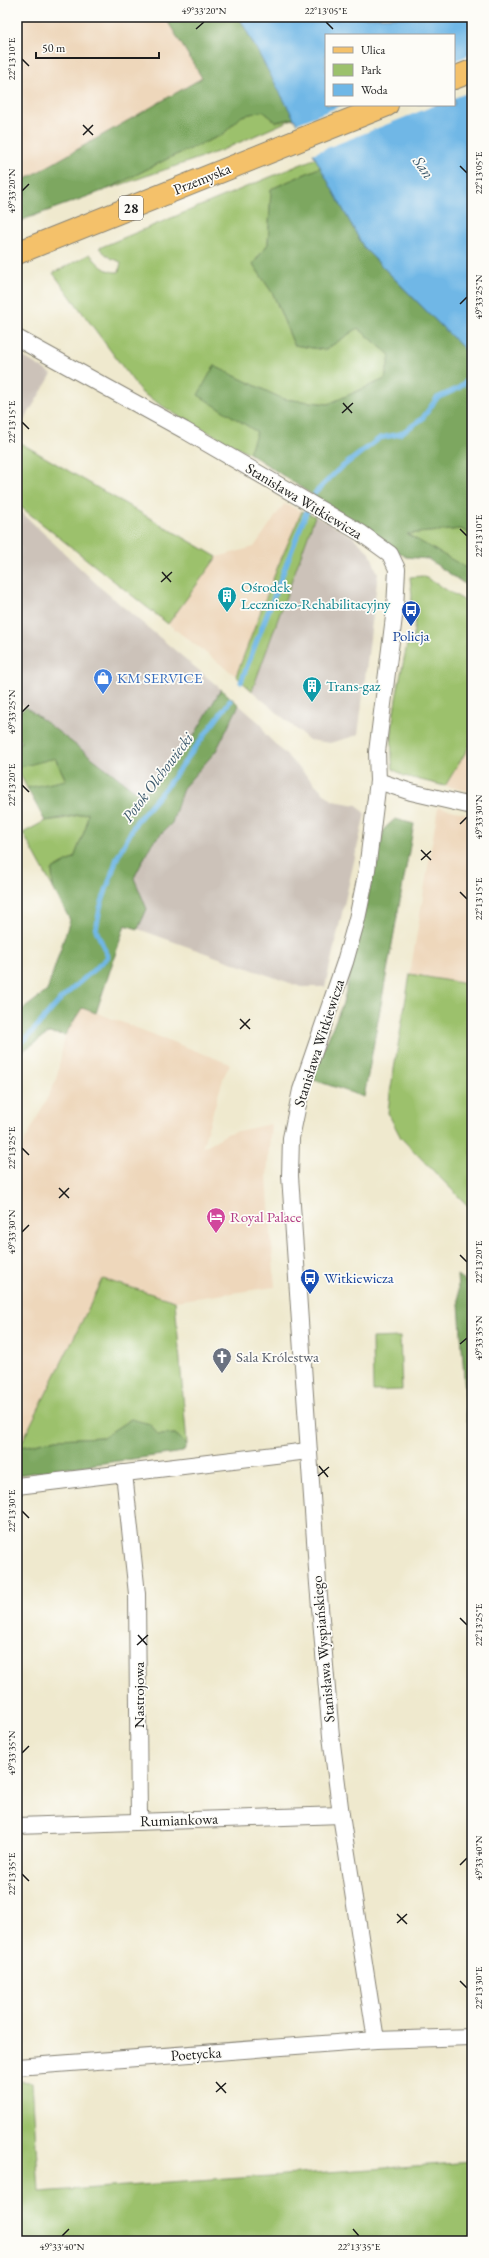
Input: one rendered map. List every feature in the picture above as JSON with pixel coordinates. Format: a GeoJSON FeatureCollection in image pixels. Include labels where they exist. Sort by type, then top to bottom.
{"type":"FeatureCollection","features":[{"type":"Feature","properties":{"kind":"main road"},"geometry":{"type":"LineString","coordinates":[[455,78],[472,71]]}},
{"type":"Feature","properties":{"kind":"main road","name":"Przemyska"},"geometry":{"type":"LineString","coordinates":[[17,254],[384,106]]}},
{"type":"Feature","properties":{"kind":"street","name":"Stanisława Witkiewicza"},"geometry":{"type":"LineString","coordinates":[[17,338],[361,533],[390,554],[397,569],[377,752],[378,780],[367,870],[357,919],[331,1005],[301,1090],[291,1138],[291,1208],[298,1281],[308,1451]]}},
{"type":"Feature","properties":{"kind":"street"},"geometry":{"type":"LineString","coordinates":[[378,780],[411,792],[472,806]]}},
{"type":"Feature","properties":{"kind":"street"},"geometry":{"type":"LineString","coordinates":[[17,1486],[308,1451]]}},
{"type":"Feature","properties":{"kind":"street","name":"Stanisława Wyspiańskiego"},"geometry":{"type":"LineString","coordinates":[[308,1451],[330,1729],[341,1815],[376,2040]]}},
{"type":"Feature","properties":{"kind":"street","name":"Nastrojowa"},"geometry":{"type":"LineString","coordinates":[[124,1473],[137,1594],[140,1821]]}},
{"type":"Feature","properties":{"kind":"street","name":"Rumiankowa"},"geometry":{"type":"LineString","coordinates":[[17,1826],[341,1815]]}},
{"type":"Feature","properties":{"kind":"street"},"geometry":{"type":"LineString","coordinates":[[376,2040],[472,2037]]}},
{"type":"Feature","properties":{"kind":"street","name":"Poetycka"},"geometry":{"type":"LineString","coordinates":[[17,2067],[376,2040]]}},
{"type":"Feature","properties":{"kind":"shaded area"},"geometry":{"type":"Polygon","coordinates":[[[17,17],[165,17],[202,78],[17,184],[17,17]]]}},
{"type":"Feature","properties":{"kind":"shaded area"},"geometry":{"type":"Polygon","coordinates":[[[17,353],[52,374],[17,432],[17,353]]]}},
{"type":"Feature","properties":{"kind":"shaded area"},"geometry":{"type":"Polygon","coordinates":[[[284,504],[302,511],[278,566],[236,676],[168,624],[217,557],[254,547],[284,504]]]}},
{"type":"Feature","properties":{"kind":"shaded area"},"geometry":{"type":"Polygon","coordinates":[[[17,508],[102,589],[221,689],[191,741],[142,796],[17,701],[17,508]]]}},
{"type":"Feature","properties":{"kind":"shaded area"},"geometry":{"type":"Polygon","coordinates":[[[315,516],[352,536],[370,553],[378,574],[358,735],[330,743],[309,740],[252,691],[315,516]]]}},
{"type":"Feature","properties":{"kind":"shaded area"},"geometry":{"type":"Polygon","coordinates":[[[239,705],[262,725],[265,734],[333,801],[357,805],[365,814],[325,987],[301,987],[138,929],[146,909],[134,878],[152,843],[172,823],[183,788],[216,751],[239,705]]]}},
{"type":"Feature","properties":{"kind":"shaded area"},"geometry":{"type":"Polygon","coordinates":[[[472,742],[472,792],[445,786],[472,742]]]}},
{"type":"Feature","properties":{"kind":"shaded area"},"geometry":{"type":"Polygon","coordinates":[[[438,807],[472,815],[472,985],[410,974],[438,807]]]}},
{"type":"Feature","properties":{"kind":"shaded area"},"geometry":{"type":"Polygon","coordinates":[[[82,1007],[230,1064],[224,1076],[202,1148],[229,1133],[271,1124],[267,1176],[275,1287],[175,1301],[103,1279],[19,1448],[17,1448],[17,1156],[56,1081],[65,1035],[82,1007]]]}},
{"type":"Feature","properties":{"kind":"green space"},"geometry":{"type":"Polygon","coordinates":[[[165,17],[239,17],[295,118],[276,122],[263,111],[242,116],[222,135],[171,157],[108,189],[17,222],[17,184],[202,78],[165,17]]]}},
{"type":"Feature","properties":{"kind":"green space"},"geometry":{"type":"Polygon","coordinates":[[[263,111],[276,122],[295,118],[220,151],[108,189],[171,157],[222,135],[242,116],[263,111]]]}},
{"type":"Feature","properties":{"kind":"green space"},"geometry":{"type":"Polygon","coordinates":[[[316,158],[321,167],[271,189],[268,244],[253,264],[273,294],[294,345],[325,350],[358,328],[390,355],[385,379],[329,404],[283,399],[214,366],[199,395],[257,432],[249,453],[183,419],[142,393],[53,273],[90,254],[106,269],[119,272],[121,262],[110,258],[99,248],[316,158]]]}},
{"type":"Feature","properties":{"kind":"green space"},"geometry":{"type":"Polygon","coordinates":[[[321,167],[364,248],[472,357],[472,535],[461,529],[407,534],[472,571],[472,589],[428,559],[406,557],[249,453],[257,432],[198,395],[214,366],[283,399],[328,404],[385,379],[390,355],[358,328],[325,350],[294,345],[273,294],[253,264],[268,244],[271,189],[321,167]]]}},
{"type":"Feature","properties":{"kind":"green space"},"geometry":{"type":"Polygon","coordinates":[[[17,441],[217,557],[168,624],[17,504],[17,441]]]}},
{"type":"Feature","properties":{"kind":"green space"},"geometry":{"type":"Polygon","coordinates":[[[302,511],[315,516],[252,691],[236,676],[278,566],[302,511]]]}},
{"type":"Feature","properties":{"kind":"green space"},"geometry":{"type":"Polygon","coordinates":[[[461,529],[472,535],[472,572],[406,534],[461,529]]]}},
{"type":"Feature","properties":{"kind":"green space"},"geometry":{"type":"Polygon","coordinates":[[[423,576],[472,605],[472,742],[445,786],[404,776],[393,769],[392,736],[395,704],[408,639],[413,639],[415,620],[410,618],[412,595],[410,577],[423,576]]]}},
{"type":"Feature","properties":{"kind":"green space"},"geometry":{"type":"Polygon","coordinates":[[[221,689],[239,705],[216,751],[183,788],[172,823],[152,843],[134,878],[147,909],[138,929],[125,925],[96,1013],[82,1008],[65,1035],[49,1033],[17,1055],[17,1014],[47,991],[70,920],[53,888],[52,870],[74,858],[86,827],[88,813],[45,821],[27,788],[66,780],[55,758],[17,768],[17,743],[22,742],[17,737],[17,714],[26,707],[142,796],[191,741],[221,689]]]}},
{"type":"Feature","properties":{"kind":"green space"},"geometry":{"type":"Polygon","coordinates":[[[55,757],[66,781],[27,788],[17,768],[55,757]]]}},
{"type":"Feature","properties":{"kind":"green space"},"geometry":{"type":"Polygon","coordinates":[[[88,813],[86,827],[74,858],[52,870],[53,888],[23,833],[45,821],[88,813]]]}},
{"type":"Feature","properties":{"kind":"green space"},"geometry":{"type":"Polygon","coordinates":[[[395,819],[414,824],[364,1097],[311,1079],[343,1003],[384,829],[395,819]]]}},
{"type":"Feature","properties":{"kind":"green space"},"geometry":{"type":"Polygon","coordinates":[[[410,974],[472,985],[472,1213],[469,1207],[401,1138],[388,1113],[410,974]]]}},
{"type":"Feature","properties":{"kind":"green space"},"geometry":{"type":"Polygon","coordinates":[[[457,1275],[472,1286],[472,1419],[467,1421],[457,1275]]]}},
{"type":"Feature","properties":{"kind":"green space"},"geometry":{"type":"Polygon","coordinates":[[[103,1279],[175,1301],[187,1444],[175,1434],[157,1435],[131,1419],[103,1437],[56,1439],[19,1448],[103,1279]]]}},
{"type":"Feature","properties":{"kind":"green space"},"geometry":{"type":"Polygon","coordinates":[[[400,1337],[402,1390],[373,1391],[372,1338],[400,1337]]]}},
{"type":"Feature","properties":{"kind":"green space"},"geometry":{"type":"Polygon","coordinates":[[[131,1419],[150,1424],[158,1435],[175,1434],[187,1444],[183,1452],[17,1475],[17,1448],[56,1439],[103,1437],[131,1419]]]}},
{"type":"Feature","properties":{"kind":"green space"},"geometry":{"type":"Polygon","coordinates":[[[17,2081],[32,2082],[39,2192],[472,2162],[472,2241],[17,2241],[17,2081]]]}},
{"type":"Feature","properties":{"kind":"water","name":"San"},"geometry":{"type":"Polygon","coordinates":[[[239,17],[472,17],[472,357],[364,248],[239,17]]]}},
{"type":"Feature","properties":{"kind":"pier"},"geometry":{"type":"Polygon","coordinates":[[[472,54],[472,91],[455,98],[455,61],[472,54]]]}},
{"type":"Feature","properties":{"kind":"pier"},"geometry":{"type":"Polygon","coordinates":[[[341,106],[433,106],[312,154],[296,124],[341,106]]]}},
{"type":"Feature","properties":{"kind":"waterway","name":"Potok Olchowiecki"},"geometry":{"type":"LineString","coordinates":[[315,493],[338,470],[380,438],[400,434],[422,419],[437,398],[459,388],[472,375]]}},
{"type":"Feature","properties":{"kind":"waterway","name":"Potok Olchowiecki"},"geometry":{"type":"LineString","coordinates":[[241,682],[308,508]]}},
{"type":"Feature","properties":{"kind":"waterway","name":"Potok Olchowiecki"},"geometry":{"type":"LineString","coordinates":[[17,1045],[26,1039],[61,999],[108,957],[96,930],[100,908],[117,858],[136,822],[166,787],[230,701]]}},
{"type":"Feature","properties":{"kind":"place","name":"Ośrodek Leczniczo-Rehabilitacyjny"},"geometry":{"type":"Point","coordinates":[227,613]}},
{"type":"Feature","properties":{"kind":"place","name":"Policja"},"geometry":{"type":"Point","coordinates":[411,627]}},
{"type":"Feature","properties":{"kind":"place","name":"KM SERVICE"},"geometry":{"type":"Point","coordinates":[103,695]}},
{"type":"Feature","properties":{"kind":"place","name":"Trans-gaz"},"geometry":{"type":"Point","coordinates":[312,703]}},
{"type":"Feature","properties":{"kind":"place","name":"Royal Palace"},"geometry":{"type":"Point","coordinates":[216,1234]}},
{"type":"Feature","properties":{"kind":"place","name":"Witkiewicza"},"geometry":{"type":"Point","coordinates":[310,1295]}},
{"type":"Feature","properties":{"kind":"place","name":"Sala Królestwa"},"geometry":{"type":"Point","coordinates":[222,1374]}}]}
